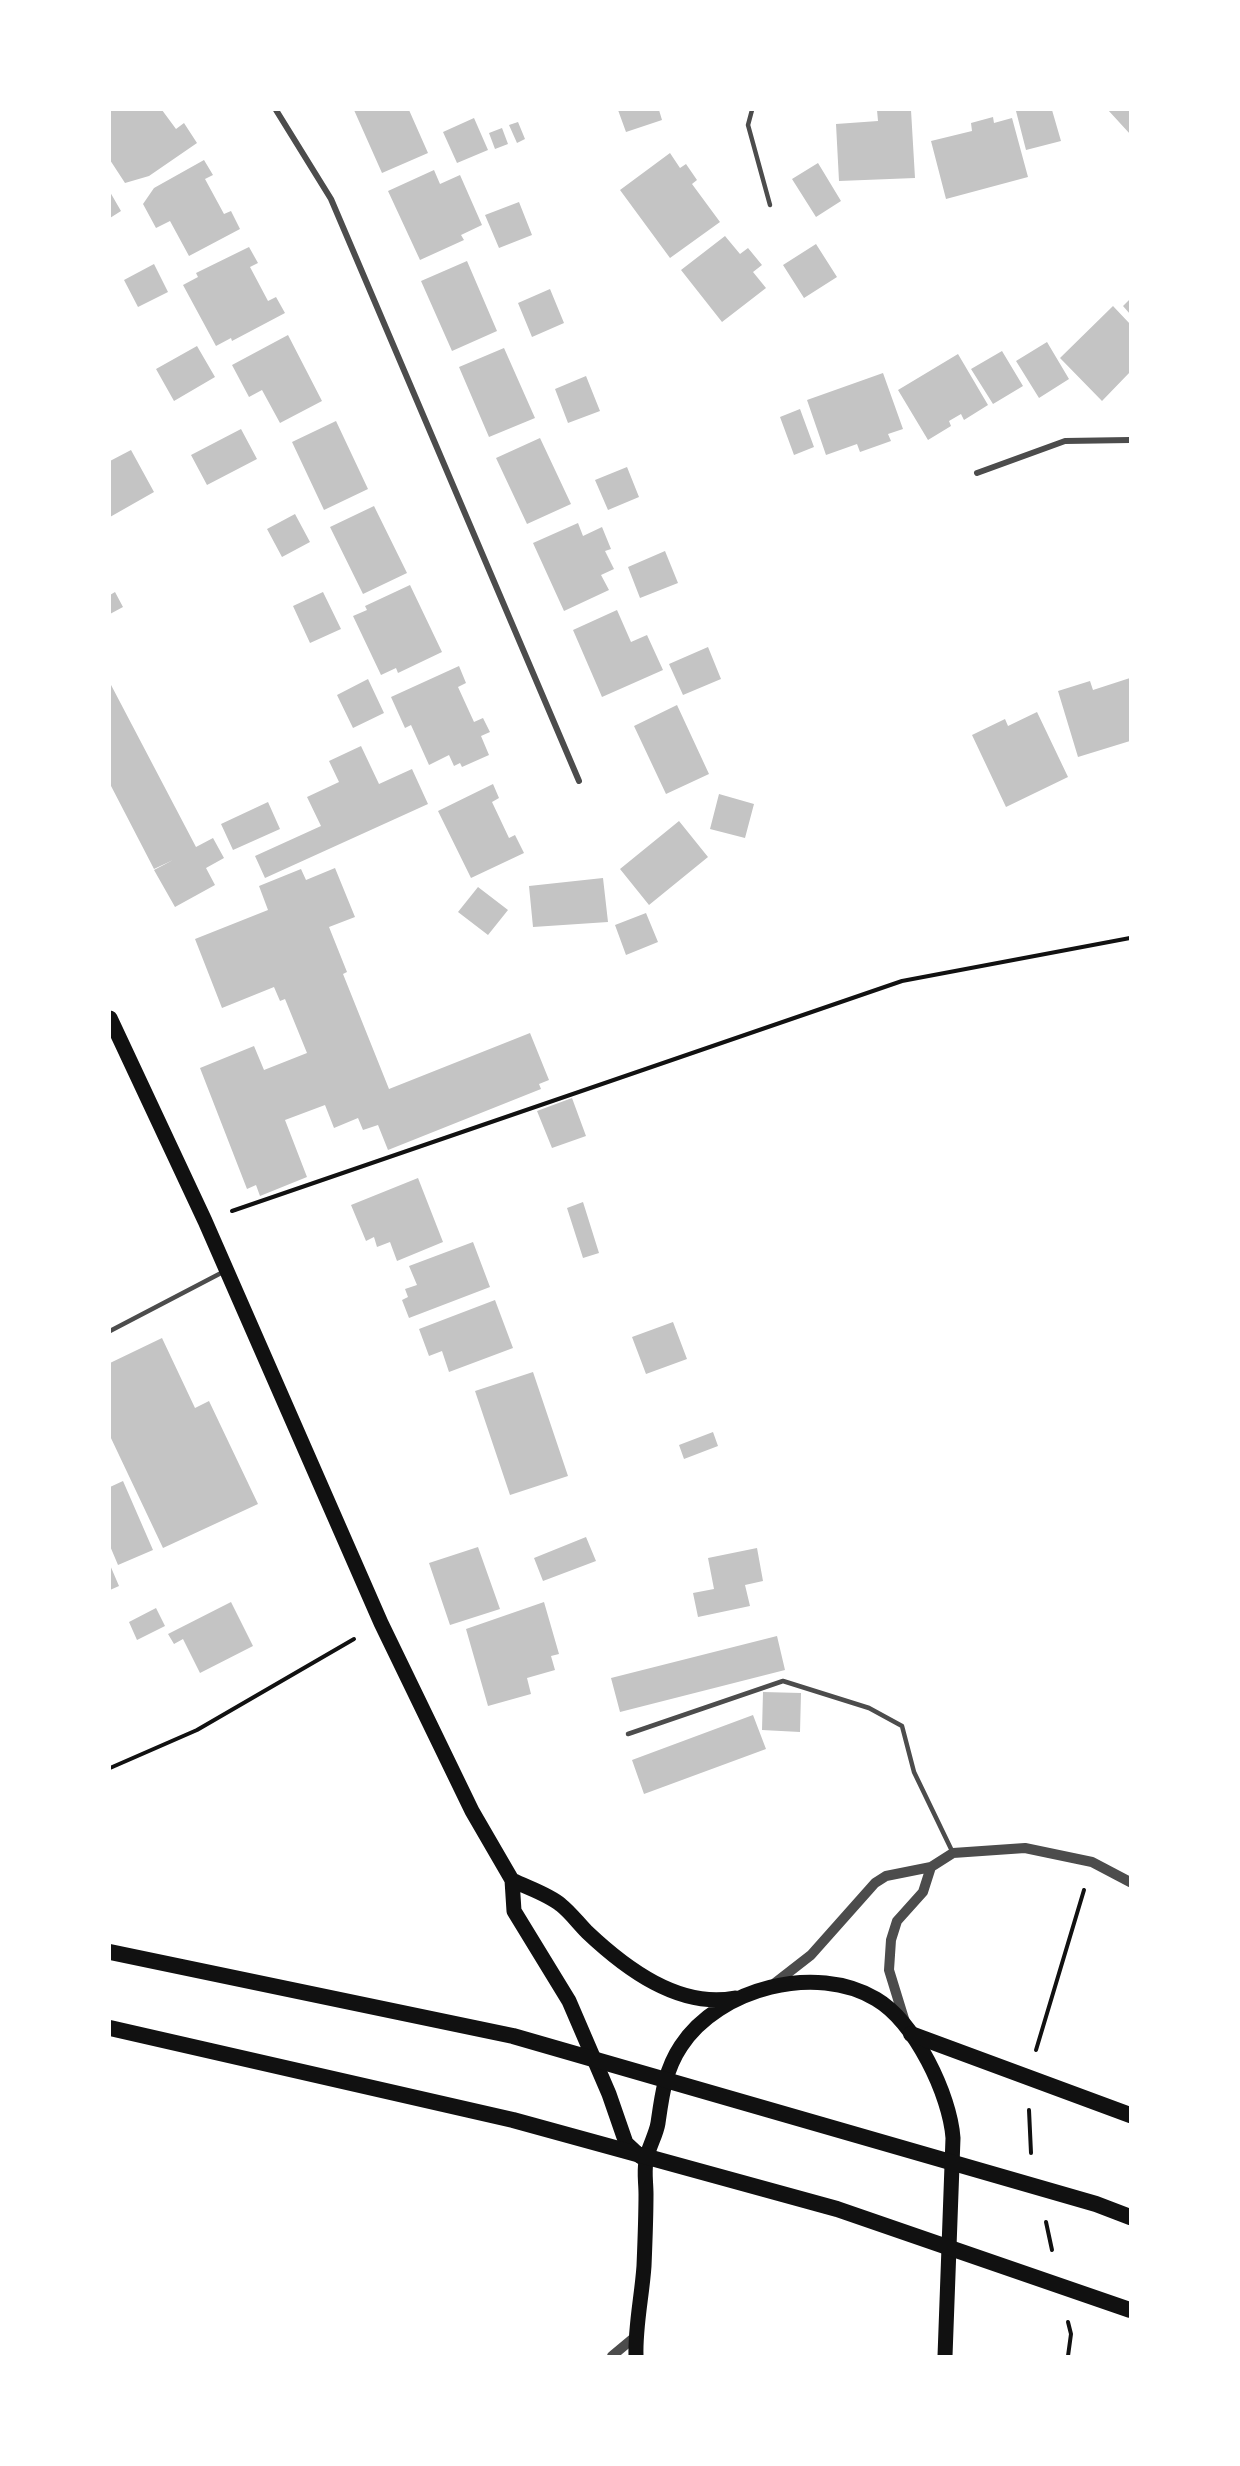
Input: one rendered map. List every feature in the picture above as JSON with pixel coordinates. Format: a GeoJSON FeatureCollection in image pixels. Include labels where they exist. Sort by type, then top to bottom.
{"type":"FeatureCollection","features":[{"type":"Feature","properties":{"kind":"highway"},"geometry":{"type":"LineString","coordinates":[[110,1952],[513,2036],[1096,2204],[1131,2217]]}},
{"type":"Feature","properties":{"kind":"highway"},"geometry":{"type":"LineString","coordinates":[[110,2028],[536,2126],[837,2209],[1131,2310]]}},
{"type":"Feature","properties":{"kind":"highway"},"geometry":{"type":"LineString","coordinates":[[911,2034],[1131,2115]]}},
{"type":"Feature","properties":{"kind":"main road"},"geometry":{"type":"LineString","coordinates":[[110,1018],[205,1221],[381,1623],[472,1812],[513,1880],[514,1911],[573,2010],[626,2143],[646,2161]]}},
{"type":"Feature","properties":{"kind":"main road"},"geometry":{"type":"LineString","coordinates":[[513,1880],[561,1905],[619,1960],[664,1987],[701,1999],[724,2000],[791,1983],[824,1984],[862,1992],[887,2007],[911,2034],[934,2074],[952,2123],[945,2356]]}},
{"type":"Feature","properties":{"kind":"main road"},"geometry":{"type":"LineString","coordinates":[[636,2356],[644,2266],[646,2161],[658,2125],[660,2101],[668,2070],[687,2038],[718,2011],[744,1996]]}},
{"type":"Feature","properties":{"kind":"street"},"geometry":{"type":"LineString","coordinates":[[276,110],[331,199],[579,781]]}},
{"type":"Feature","properties":{"kind":"street"},"geometry":{"type":"LineString","coordinates":[[976,473],[1065,441],[1131,440]]}},
{"type":"Feature","properties":{"kind":"street"},"geometry":{"type":"LineString","coordinates":[[759,1992],[801,1965],[876,1883],[886,1876],[931,1867],[953,1852],[1025,1848],[1092,1862],[1131,1882]]}},
{"type":"Feature","properties":{"kind":"street"},"geometry":{"type":"LineString","coordinates":[[911,2034],[901,2014],[893,1988],[889,1952],[897,1921],[923,1892],[931,1867]]}},
{"type":"Feature","properties":{"kind":"street"},"geometry":{"type":"LineString","coordinates":[[612,2356],[636,2336]]}},
{"type":"Feature","properties":{"kind":"lane"},"geometry":{"type":"LineString","coordinates":[[752,110],[748,125],[771,205]]}},
{"type":"Feature","properties":{"kind":"lane"},"geometry":{"type":"LineString","coordinates":[[110,1331],[225,1271]]}},
{"type":"Feature","properties":{"kind":"lane"},"geometry":{"type":"LineString","coordinates":[[628,1734],[783,1681],[869,1708],[902,1726],[914,1772],[953,1852]]}},
{"type":"Feature","properties":{"kind":"path"},"geometry":{"type":"LineString","coordinates":[[205,1221],[902,981],[1131,938]]}},
{"type":"Feature","properties":{"kind":"path"},"geometry":{"type":"LineString","coordinates":[[110,1768],[197,1730],[381,1623]]}},
{"type":"Feature","properties":{"kind":"path"},"geometry":{"type":"LineString","coordinates":[[1032,2158],[1029,2076],[1092,1862]]}},
{"type":"Feature","properties":{"kind":"path"},"geometry":{"type":"LineString","coordinates":[[1045,2217],[1053,2252]]}},
{"type":"Feature","properties":{"kind":"path"},"geometry":{"type":"LineString","coordinates":[[1066,2311],[1071,2334],[1068,2356]]}},
{"type":"Feature","properties":{"kind":"building"},"geometry":{"type":"Polygon","coordinates":[[[110,110],[162,110],[176,129],[184,123],[197,143],[149,176],[125,183],[110,160],[110,110]]]}},
{"type":"Feature","properties":{"kind":"building"},"geometry":{"type":"Polygon","coordinates":[[[354,110],[409,110],[428,153],[382,173],[354,110]]]}},
{"type":"Feature","properties":{"kind":"building"},"geometry":{"type":"Polygon","coordinates":[[[618,110],[659,110],[662,120],[626,132],[618,110]]]}},
{"type":"Feature","properties":{"kind":"building"},"geometry":{"type":"Polygon","coordinates":[[[877,110],[911,110],[915,178],[839,181],[836,124],[878,121],[877,110]]]}},
{"type":"Feature","properties":{"kind":"building"},"geometry":{"type":"Polygon","coordinates":[[[1052,110],[1061,141],[1026,150],[1016,111],[1052,110]]]}},
{"type":"Feature","properties":{"kind":"building"},"geometry":{"type":"Polygon","coordinates":[[[1108,110],[1130,110],[1130,134],[1108,110]]]}},
{"type":"Feature","properties":{"kind":"building"},"geometry":{"type":"Polygon","coordinates":[[[993,117],[994,123],[1012,118],[1028,177],[946,199],[931,141],[972,131],[971,123],[993,117]]]}},
{"type":"Feature","properties":{"kind":"building"},"geometry":{"type":"Polygon","coordinates":[[[474,118],[488,150],[457,163],[443,132],[474,118]]]}},
{"type":"Feature","properties":{"kind":"building"},"geometry":{"type":"Polygon","coordinates":[[[518,122],[525,139],[517,143],[509,125],[518,122]]]}},
{"type":"Feature","properties":{"kind":"building"},"geometry":{"type":"Polygon","coordinates":[[[502,128],[508,144],[495,149],[489,133],[502,128]]]}},
{"type":"Feature","properties":{"kind":"building"},"geometry":{"type":"Polygon","coordinates":[[[670,153],[680,168],[686,164],[697,180],[692,184],[720,222],[670,258],[620,190],[670,153]]]}},
{"type":"Feature","properties":{"kind":"building"},"geometry":{"type":"Polygon","coordinates":[[[204,160],[213,175],[205,179],[224,214],[231,211],[240,229],[189,256],[170,221],[156,228],[143,204],[154,188],[204,160]]]}},
{"type":"Feature","properties":{"kind":"building"},"geometry":{"type":"Polygon","coordinates":[[[818,163],[841,201],[816,217],[792,179],[818,163]]]}},
{"type":"Feature","properties":{"kind":"building"},"geometry":{"type":"Polygon","coordinates":[[[434,170],[440,184],[460,175],[482,225],[461,235],[464,240],[420,260],[388,191],[434,170]]]}},
{"type":"Feature","properties":{"kind":"building"},"geometry":{"type":"Polygon","coordinates":[[[110,192],[121,211],[110,218],[110,192]]]}},
{"type":"Feature","properties":{"kind":"building"},"geometry":{"type":"Polygon","coordinates":[[[519,202],[532,235],[499,248],[485,215],[519,202]]]}},
{"type":"Feature","properties":{"kind":"building"},"geometry":{"type":"Polygon","coordinates":[[[725,236],[740,254],[748,248],[762,265],[753,272],[766,288],[722,322],[681,270],[725,236]]]}},
{"type":"Feature","properties":{"kind":"building"},"geometry":{"type":"Polygon","coordinates":[[[816,244],[837,277],[804,298],[783,265],[816,244]]]}},
{"type":"Feature","properties":{"kind":"building"},"geometry":{"type":"Polygon","coordinates":[[[249,247],[258,263],[250,267],[268,301],[276,297],[285,313],[232,341],[231,338],[216,346],[183,285],[198,277],[196,273],[249,247]]]}},
{"type":"Feature","properties":{"kind":"building"},"geometry":{"type":"Polygon","coordinates":[[[467,261],[497,331],[452,351],[421,281],[467,261]]]}},
{"type":"Feature","properties":{"kind":"building"},"geometry":{"type":"Polygon","coordinates":[[[154,264],[168,292],[138,307],[124,280],[154,264]]]}},
{"type":"Feature","properties":{"kind":"building"},"geometry":{"type":"Polygon","coordinates":[[[550,289],[564,323],[532,337],[518,303],[550,289]]]}},
{"type":"Feature","properties":{"kind":"building"},"geometry":{"type":"Polygon","coordinates":[[[1130,299],[1130,314],[1123,306],[1130,299]]]}},
{"type":"Feature","properties":{"kind":"building"},"geometry":{"type":"Polygon","coordinates":[[[1113,306],[1130,324],[1130,372],[1102,401],[1060,358],[1113,306]]]}},
{"type":"Feature","properties":{"kind":"building"},"geometry":{"type":"Polygon","coordinates":[[[288,335],[322,401],[280,423],[262,390],[249,397],[232,365],[288,335]]]}},
{"type":"Feature","properties":{"kind":"building"},"geometry":{"type":"Polygon","coordinates":[[[1047,342],[1069,379],[1039,398],[1016,361],[1047,342]]]}},
{"type":"Feature","properties":{"kind":"building"},"geometry":{"type":"Polygon","coordinates":[[[197,346],[215,377],[174,401],[156,369],[197,346]]]}},
{"type":"Feature","properties":{"kind":"building"},"geometry":{"type":"Polygon","coordinates":[[[504,348],[535,418],[489,437],[459,367],[504,348]]]}},
{"type":"Feature","properties":{"kind":"building"},"geometry":{"type":"Polygon","coordinates":[[[1002,351],[1023,386],[993,404],[971,369],[1002,351]]]}},
{"type":"Feature","properties":{"kind":"building"},"geometry":{"type":"Polygon","coordinates":[[[958,354],[988,405],[964,420],[961,414],[949,421],[951,426],[928,440],[898,390],[958,354]]]}},
{"type":"Feature","properties":{"kind":"building"},"geometry":{"type":"Polygon","coordinates":[[[883,373],[903,429],[888,434],[891,441],[860,452],[857,444],[826,455],[807,400],[883,373]]]}},
{"type":"Feature","properties":{"kind":"building"},"geometry":{"type":"Polygon","coordinates":[[[586,376],[600,411],[568,423],[555,389],[586,376]]]}},
{"type":"Feature","properties":{"kind":"building"},"geometry":{"type":"Polygon","coordinates":[[[800,409],[814,447],[794,455],[780,417],[800,409]]]}},
{"type":"Feature","properties":{"kind":"building"},"geometry":{"type":"Polygon","coordinates":[[[336,421],[368,489],[324,510],[292,442],[336,421]]]}},
{"type":"Feature","properties":{"kind":"building"},"geometry":{"type":"Polygon","coordinates":[[[241,429],[257,459],[207,485],[191,455],[241,429]]]}},
{"type":"Feature","properties":{"kind":"building"},"geometry":{"type":"Polygon","coordinates":[[[540,438],[571,504],[527,524],[496,458],[540,438]]]}},
{"type":"Feature","properties":{"kind":"building"},"geometry":{"type":"Polygon","coordinates":[[[131,450],[154,492],[110,517],[110,461],[131,450]]]}},
{"type":"Feature","properties":{"kind":"building"},"geometry":{"type":"Polygon","coordinates":[[[627,467],[639,497],[608,510],[595,480],[627,467]]]}},
{"type":"Feature","properties":{"kind":"building"},"geometry":{"type":"Polygon","coordinates":[[[374,506],[407,573],[363,594],[330,527],[374,506]]]}},
{"type":"Feature","properties":{"kind":"building"},"geometry":{"type":"Polygon","coordinates":[[[295,514],[310,542],[282,557],[267,529],[295,514]]]}},
{"type":"Feature","properties":{"kind":"building"},"geometry":{"type":"Polygon","coordinates":[[[578,523],[583,536],[602,527],[611,549],[605,551],[614,569],[601,575],[609,590],[564,611],[533,543],[578,523]]]}},
{"type":"Feature","properties":{"kind":"building"},"geometry":{"type":"Polygon","coordinates":[[[665,551],[678,583],[640,598],[628,567],[665,551]]]}},
{"type":"Feature","properties":{"kind":"building"},"geometry":{"type":"Polygon","coordinates":[[[410,585],[442,652],[398,673],[396,668],[381,675],[353,616],[367,610],[365,606],[410,585]]]}},
{"type":"Feature","properties":{"kind":"building"},"geometry":{"type":"Polygon","coordinates":[[[115,592],[123,607],[110,614],[110,595],[115,592]]]}},
{"type":"Feature","properties":{"kind":"building"},"geometry":{"type":"Polygon","coordinates":[[[323,592],[341,629],[310,643],[293,606],[323,592]]]}},
{"type":"Feature","properties":{"kind":"building"},"geometry":{"type":"Polygon","coordinates":[[[617,610],[631,642],[647,635],[663,670],[602,697],[573,630],[617,610]]]}},
{"type":"Feature","properties":{"kind":"building"},"geometry":{"type":"Polygon","coordinates":[[[708,647],[721,679],[683,695],[669,664],[708,647]]]}},
{"type":"Feature","properties":{"kind":"building"},"geometry":{"type":"Polygon","coordinates":[[[459,666],[466,683],[458,687],[474,722],[483,718],[490,732],[481,736],[489,755],[462,767],[460,763],[454,766],[449,755],[429,765],[411,725],[405,728],[391,697],[459,666]]]}},
{"type":"Feature","properties":{"kind":"building"},"geometry":{"type":"Polygon","coordinates":[[[1130,678],[1130,741],[1078,757],[1058,691],[1090,681],[1093,690],[1130,678]]]}},
{"type":"Feature","properties":{"kind":"building"},"geometry":{"type":"Polygon","coordinates":[[[368,679],[384,713],[353,728],[337,695],[368,679]]]}},
{"type":"Feature","properties":{"kind":"building"},"geometry":{"type":"Polygon","coordinates":[[[110,683],[196,847],[213,838],[224,858],[206,868],[215,885],[175,907],[154,870],[173,860],[154,869],[110,784],[110,683]]]}},
{"type":"Feature","properties":{"kind":"building"},"geometry":{"type":"Polygon","coordinates":[[[677,705],[709,774],[666,794],[634,726],[677,705]]]}},
{"type":"Feature","properties":{"kind":"building"},"geometry":{"type":"Polygon","coordinates":[[[1037,712],[1068,777],[1006,807],[972,735],[1005,719],[1008,726],[1037,712]]]}},
{"type":"Feature","properties":{"kind":"building"},"geometry":{"type":"Polygon","coordinates":[[[361,746],[379,784],[412,769],[428,804],[265,878],[255,856],[321,826],[307,797],[339,782],[329,761],[361,746]]]}},
{"type":"Feature","properties":{"kind":"building"},"geometry":{"type":"Polygon","coordinates":[[[493,784],[499,798],[492,802],[509,838],[515,835],[524,853],[471,878],[438,811],[493,784]]]}},
{"type":"Feature","properties":{"kind":"building"},"geometry":{"type":"Polygon","coordinates":[[[719,794],[754,804],[745,838],[710,829],[719,794]]]}},
{"type":"Feature","properties":{"kind":"building"},"geometry":{"type":"Polygon","coordinates":[[[268,802],[280,829],[233,850],[221,824],[268,802]]]}},
{"type":"Feature","properties":{"kind":"building"},"geometry":{"type":"Polygon","coordinates":[[[679,821],[708,857],[649,905],[620,869],[679,821]]]}},
{"type":"Feature","properties":{"kind":"building"},"geometry":{"type":"Polygon","coordinates":[[[335,868],[355,917],[329,927],[347,972],[343,974],[389,1089],[530,1033],[549,1080],[539,1084],[541,1089],[388,1150],[378,1125],[363,1130],[358,1118],[334,1128],[325,1105],[285,1120],[307,1177],[260,1196],[256,1185],[247,1189],[200,1068],[254,1046],[264,1070],[307,1053],[285,999],[280,1001],[274,987],[222,1008],[195,939],[268,910],[259,886],[301,869],[306,880],[335,868]]]}},
{"type":"Feature","properties":{"kind":"building"},"geometry":{"type":"Polygon","coordinates":[[[603,878],[608,922],[533,927],[529,886],[603,878]]]}},
{"type":"Feature","properties":{"kind":"building"},"geometry":{"type":"Polygon","coordinates":[[[478,887],[508,910],[488,935],[458,912],[478,887]]]}},
{"type":"Feature","properties":{"kind":"building"},"geometry":{"type":"Polygon","coordinates":[[[646,913],[658,942],[626,955],[615,925],[646,913]]]}},
{"type":"Feature","properties":{"kind":"building"},"geometry":{"type":"Polygon","coordinates":[[[572,1098],[586,1136],[552,1148],[537,1111],[572,1098]]]}},
{"type":"Feature","properties":{"kind":"building"},"geometry":{"type":"Polygon","coordinates":[[[418,1178],[443,1242],[397,1261],[390,1242],[377,1247],[374,1237],[366,1241],[351,1205],[418,1178]]]}},
{"type":"Feature","properties":{"kind":"building"},"geometry":{"type":"Polygon","coordinates":[[[583,1202],[599,1253],[583,1258],[567,1208],[583,1202]]]}},
{"type":"Feature","properties":{"kind":"building"},"geometry":{"type":"Polygon","coordinates":[[[473,1242],[490,1287],[409,1318],[402,1300],[408,1297],[405,1289],[417,1285],[409,1266],[473,1242]]]}},
{"type":"Feature","properties":{"kind":"building"},"geometry":{"type":"Polygon","coordinates":[[[495,1300],[513,1348],[449,1372],[442,1351],[429,1356],[419,1329],[495,1300]]]}},
{"type":"Feature","properties":{"kind":"building"},"geometry":{"type":"Polygon","coordinates":[[[673,1322],[687,1359],[646,1374],[632,1337],[673,1322]]]}},
{"type":"Feature","properties":{"kind":"building"},"geometry":{"type":"Polygon","coordinates":[[[162,1338],[195,1408],[209,1401],[258,1504],[163,1548],[110,1436],[110,1363],[162,1338]]]}},
{"type":"Feature","properties":{"kind":"building"},"geometry":{"type":"Polygon","coordinates":[[[533,1372],[568,1476],[510,1495],[475,1391],[533,1372]]]}},
{"type":"Feature","properties":{"kind":"building"},"geometry":{"type":"Polygon","coordinates":[[[713,1432],[718,1446],[684,1459],[679,1445],[713,1432]]]}},
{"type":"Feature","properties":{"kind":"building"},"geometry":{"type":"Polygon","coordinates":[[[123,1481],[153,1550],[118,1565],[110,1546],[110,1487],[123,1481]]]}},
{"type":"Feature","properties":{"kind":"building"},"geometry":{"type":"Polygon","coordinates":[[[586,1537],[596,1561],[543,1581],[534,1558],[586,1537]]]}},
{"type":"Feature","properties":{"kind":"building"},"geometry":{"type":"Polygon","coordinates":[[[478,1547],[500,1609],[450,1625],[429,1563],[478,1547]]]}},
{"type":"Feature","properties":{"kind":"building"},"geometry":{"type":"Polygon","coordinates":[[[757,1548],[763,1581],[745,1585],[750,1606],[698,1617],[693,1593],[714,1589],[708,1558],[757,1548]]]}},
{"type":"Feature","properties":{"kind":"building"},"geometry":{"type":"Polygon","coordinates":[[[110,1565],[119,1586],[110,1590],[110,1565]]]}},
{"type":"Feature","properties":{"kind":"building"},"geometry":{"type":"Polygon","coordinates":[[[231,1602],[253,1646],[200,1673],[183,1639],[174,1644],[168,1634],[231,1602]]]}},
{"type":"Feature","properties":{"kind":"building"},"geometry":{"type":"Polygon","coordinates":[[[544,1602],[559,1654],[551,1656],[555,1670],[527,1678],[531,1694],[488,1706],[466,1629],[544,1602]]]}},
{"type":"Feature","properties":{"kind":"building"},"geometry":{"type":"Polygon","coordinates":[[[156,1608],[165,1626],[137,1640],[129,1622],[156,1608]]]}},
{"type":"Feature","properties":{"kind":"building"},"geometry":{"type":"Polygon","coordinates":[[[777,1636],[785,1670],[620,1712],[611,1678],[777,1636]]]}},
{"type":"Feature","properties":{"kind":"building"},"geometry":{"type":"Polygon","coordinates":[[[763,1692],[801,1693],[800,1732],[762,1730],[763,1692]]]}},
{"type":"Feature","properties":{"kind":"building"},"geometry":{"type":"Polygon","coordinates":[[[753,1715],[766,1749],[644,1794],[632,1760],[753,1715]]]}}]}
